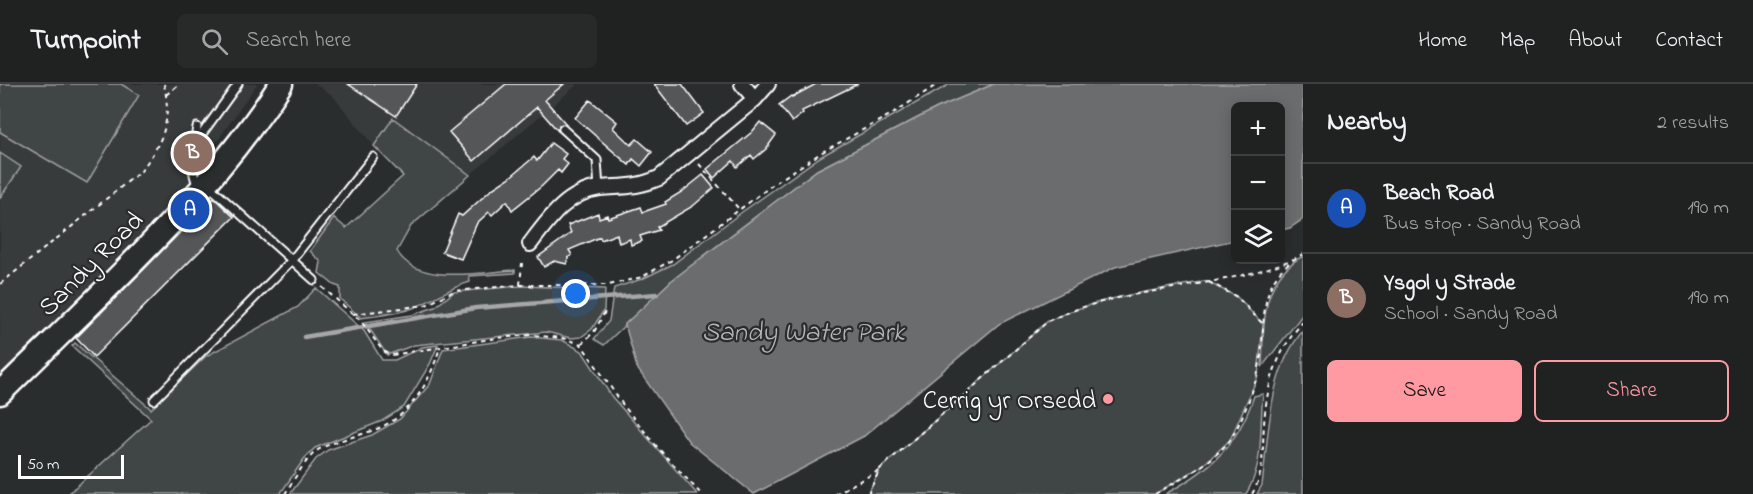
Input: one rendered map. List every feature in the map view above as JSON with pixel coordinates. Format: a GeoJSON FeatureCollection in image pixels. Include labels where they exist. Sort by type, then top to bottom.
{"type":"FeatureCollection","features":[{"type":"Feature","properties":{"kind":"main road","name":"Sandy Road"},"geometry":{"type":"LineString","coordinates":[[0,393],[143,252],[204,188],[257,122],[281,84]]}},
{"type":"Feature","properties":{"kind":"street"},"geometry":{"type":"LineString","coordinates":[[742,84],[755,99]]}},
{"type":"Feature","properties":{"kind":"street"},"geometry":{"type":"LineString","coordinates":[[530,244],[547,221],[573,198],[598,189],[641,186],[659,178],[755,99],[768,84]]}},
{"type":"Feature","properties":{"kind":"lane"},"geometry":{"type":"LineString","coordinates":[[194,146],[238,84]]}},
{"type":"Feature","properties":{"kind":"lane"},"geometry":{"type":"LineString","coordinates":[[197,128],[194,146],[194,179],[314,280]]}},
{"type":"Feature","properties":{"kind":"lane"},"geometry":{"type":"LineString","coordinates":[[563,129],[597,160],[598,189]]}},
{"type":"Feature","properties":{"kind":"lane"},"geometry":{"type":"LineString","coordinates":[[154,400],[292,260],[372,158]]}},
{"type":"Feature","properties":{"kind":"path"},"geometry":{"type":"LineString","coordinates":[[0,284],[141,171],[158,149],[166,127],[168,103],[164,84]]}},
{"type":"Feature","properties":{"kind":"path"},"geometry":{"type":"LineString","coordinates":[[166,95],[179,84]]}},
{"type":"Feature","properties":{"kind":"path"},"geometry":{"type":"LineString","coordinates":[[354,314],[426,305],[454,291],[520,285],[609,285],[642,277],[672,260],[775,183],[824,151],[890,116],[938,84]]}},
{"type":"Feature","properties":{"kind":"path"},"geometry":{"type":"LineString","coordinates":[[690,153],[739,209]]}},
{"type":"Feature","properties":{"kind":"path"},"geometry":{"type":"LineString","coordinates":[[835,494],[880,469],[1048,321],[1068,311],[1106,300],[1267,270],[1303,254]]}},
{"type":"Feature","properties":{"kind":"path"},"geometry":{"type":"LineString","coordinates":[[1155,494],[1202,466],[1230,440],[1258,376],[1266,297],[1274,277],[1293,259]]}},
{"type":"Feature","properties":{"kind":"path"},"geometry":{"type":"LineString","coordinates":[[520,285],[522,263]]}},
{"type":"Feature","properties":{"kind":"path"},"geometry":{"type":"LineString","coordinates":[[314,280],[361,321],[383,351],[392,355],[497,338],[546,335],[582,344],[623,405],[701,494]]}},
{"type":"Feature","properties":{"kind":"path"},"geometry":{"type":"LineString","coordinates":[[1206,281],[1237,297],[1263,324]]}},
{"type":"Feature","properties":{"kind":"path"},"geometry":{"type":"LineString","coordinates":[[582,344],[594,332],[607,308]]}},
{"type":"Feature","properties":{"kind":"path"},"geometry":{"type":"LineString","coordinates":[[1252,494],[1263,463],[1264,423],[1269,389],[1279,355],[1303,322]]}},
{"type":"Feature","properties":{"kind":"path"},"geometry":{"type":"LineString","coordinates":[[285,494],[317,451],[377,430],[397,418],[419,396],[431,374],[440,346]]}},
{"type":"Feature","properties":{"kind":"path"},"geometry":{"type":"LineString","coordinates":[[868,494],[880,469]]}},
{"type":"Feature","properties":{"kind":"shaded area"},"geometry":{"type":"Polygon","coordinates":[[[0,84],[257,84],[181,193],[0,376],[0,84]]]}},
{"type":"Feature","properties":{"kind":"shaded area"},"geometry":{"type":"Polygon","coordinates":[[[0,84],[121,84],[139,95],[87,183],[0,132],[0,84]]]}},
{"type":"Feature","properties":{"kind":"shaded area"},"geometry":{"type":"Polygon","coordinates":[[[315,84],[578,84],[470,175],[393,119],[374,146],[332,95],[315,84]]]}},
{"type":"Feature","properties":{"kind":"shaded area"},"geometry":{"type":"Polygon","coordinates":[[[950,84],[994,84],[937,108],[817,170],[671,281],[604,345],[594,339],[609,321],[614,288],[642,279],[673,264],[820,157],[950,84]]]}},
{"type":"Feature","properties":{"kind":"shaded area"},"geometry":{"type":"Polygon","coordinates":[[[393,118],[470,175],[411,226],[397,251],[406,262],[434,273],[468,274],[515,270],[515,273],[469,276],[470,282],[454,287],[413,308],[361,318],[340,299],[340,287],[319,273],[321,262],[310,251],[334,218],[346,228],[403,176],[374,146],[393,118]]]}},
{"type":"Feature","properties":{"kind":"shaded area"},"geometry":{"type":"Polygon","coordinates":[[[0,153],[21,167],[0,198],[0,153]]]}},
{"type":"Feature","properties":{"kind":"shaded area"},"geometry":{"type":"Polygon","coordinates":[[[1303,256],[1303,314],[1262,367],[1265,319],[1272,290],[1279,277],[1289,266],[1303,256]]]}},
{"type":"Feature","properties":{"kind":"shaded area"},"geometry":{"type":"Polygon","coordinates":[[[1206,281],[1237,297],[1263,324],[1258,376],[1230,440],[1202,466],[1155,494],[868,494],[880,469],[1048,321],[1106,300],[1206,281]]]}},
{"type":"Feature","properties":{"kind":"shaded area"},"geometry":{"type":"Polygon","coordinates":[[[521,286],[605,289],[604,310],[592,329],[581,337],[571,338],[546,332],[414,345],[387,355],[365,322],[412,315],[435,307],[454,292],[521,286]]]}},
{"type":"Feature","properties":{"kind":"shaded area"},"geometry":{"type":"Polygon","coordinates":[[[316,288],[364,331],[382,360],[395,360],[422,347],[438,345],[430,364],[404,407],[382,421],[315,448],[304,459],[280,494],[68,494],[151,419],[72,346],[75,343],[151,409],[206,356],[298,307],[316,288]]]}},
{"type":"Feature","properties":{"kind":"shaded area"},"geometry":{"type":"Polygon","coordinates":[[[1303,331],[1303,494],[1257,494],[1262,485],[1276,384],[1291,347],[1303,331]]]}},
{"type":"Feature","properties":{"kind":"shaded area"},"geometry":{"type":"Polygon","coordinates":[[[531,337],[562,340],[582,351],[612,397],[697,494],[290,494],[316,459],[328,450],[372,435],[400,419],[430,384],[443,349],[531,337]]]}},
{"type":"Feature","properties":{"kind":"shaded area"},"geometry":{"type":"Polygon","coordinates":[[[1263,394],[1259,458],[1246,494],[1165,494],[1196,475],[1220,454],[1240,429],[1254,396],[1263,394]]]}},
{"type":"Feature","properties":{"kind":"water","name":"Sandy Water Park"},"geometry":{"type":"Polygon","coordinates":[[[994,84],[1303,84],[1303,219],[1285,229],[1285,102],[1231,102],[1231,241],[1115,267],[999,324],[864,436],[754,494],[689,442],[637,368],[625,324],[671,281],[817,170],[937,108],[994,84]]]}},
{"type":"Feature","properties":{"kind":"building"},"geometry":{"type":"Polygon","coordinates":[[[348,84],[417,84],[396,116],[348,84]]]}},
{"type":"Feature","properties":{"kind":"building"},"geometry":{"type":"Polygon","coordinates":[[[506,84],[564,84],[545,100],[566,124],[559,125],[558,131],[537,107],[474,161],[449,132],[506,84]]]}},
{"type":"Feature","properties":{"kind":"building"},"geometry":{"type":"Polygon","coordinates":[[[654,84],[682,84],[704,113],[686,126],[654,84]]]}},
{"type":"Feature","properties":{"kind":"building"},"geometry":{"type":"Polygon","coordinates":[[[816,84],[858,84],[802,111],[803,113],[792,122],[779,105],[791,96],[816,84]]]}},
{"type":"Feature","properties":{"kind":"building"},"geometry":{"type":"Polygon","coordinates":[[[590,100],[617,122],[613,128],[631,145],[637,139],[652,152],[641,166],[633,159],[629,165],[575,118],[590,100]]]}},
{"type":"Feature","properties":{"kind":"building"},"geometry":{"type":"Polygon","coordinates":[[[760,122],[776,135],[766,149],[754,159],[751,155],[737,167],[733,161],[714,178],[707,169],[752,132],[760,122]]]}},
{"type":"Feature","properties":{"kind":"building"},"geometry":{"type":"Polygon","coordinates":[[[551,143],[566,154],[562,159],[568,164],[561,173],[558,170],[512,210],[507,201],[492,215],[489,212],[477,223],[461,259],[442,252],[458,214],[462,216],[492,189],[534,157],[537,161],[551,143]]]}},
{"type":"Feature","properties":{"kind":"building"},"geometry":{"type":"Polygon","coordinates":[[[703,175],[714,188],[693,206],[657,227],[659,230],[640,236],[642,241],[631,245],[630,239],[619,243],[617,234],[601,240],[600,237],[569,250],[572,255],[568,258],[567,264],[554,261],[544,267],[538,257],[571,233],[568,225],[598,213],[599,218],[607,215],[608,218],[641,207],[643,212],[666,204],[665,202],[703,175]]]}},
{"type":"Feature","properties":{"kind":"building"},"geometry":{"type":"Polygon","coordinates":[[[214,198],[234,217],[94,357],[76,338],[214,198]]]}},
{"type":"Feature","properties":{"kind":"waterway"},"geometry":{"type":"LineString","coordinates":[[304,337],[476,308],[657,294]]}},
{"type":"Feature","properties":{"kind":"place","name":"Ysgol y Strade"},"geometry":{"type":"Point","coordinates":[193,153]}},
{"type":"Feature","properties":{"kind":"place","name":"Beach Road"},"geometry":{"type":"Point","coordinates":[190,210]}},
{"type":"Feature","properties":{"kind":"place","name":"Cerrig yr Orsedd"},"geometry":{"type":"Point","coordinates":[1108,399]}}]}
